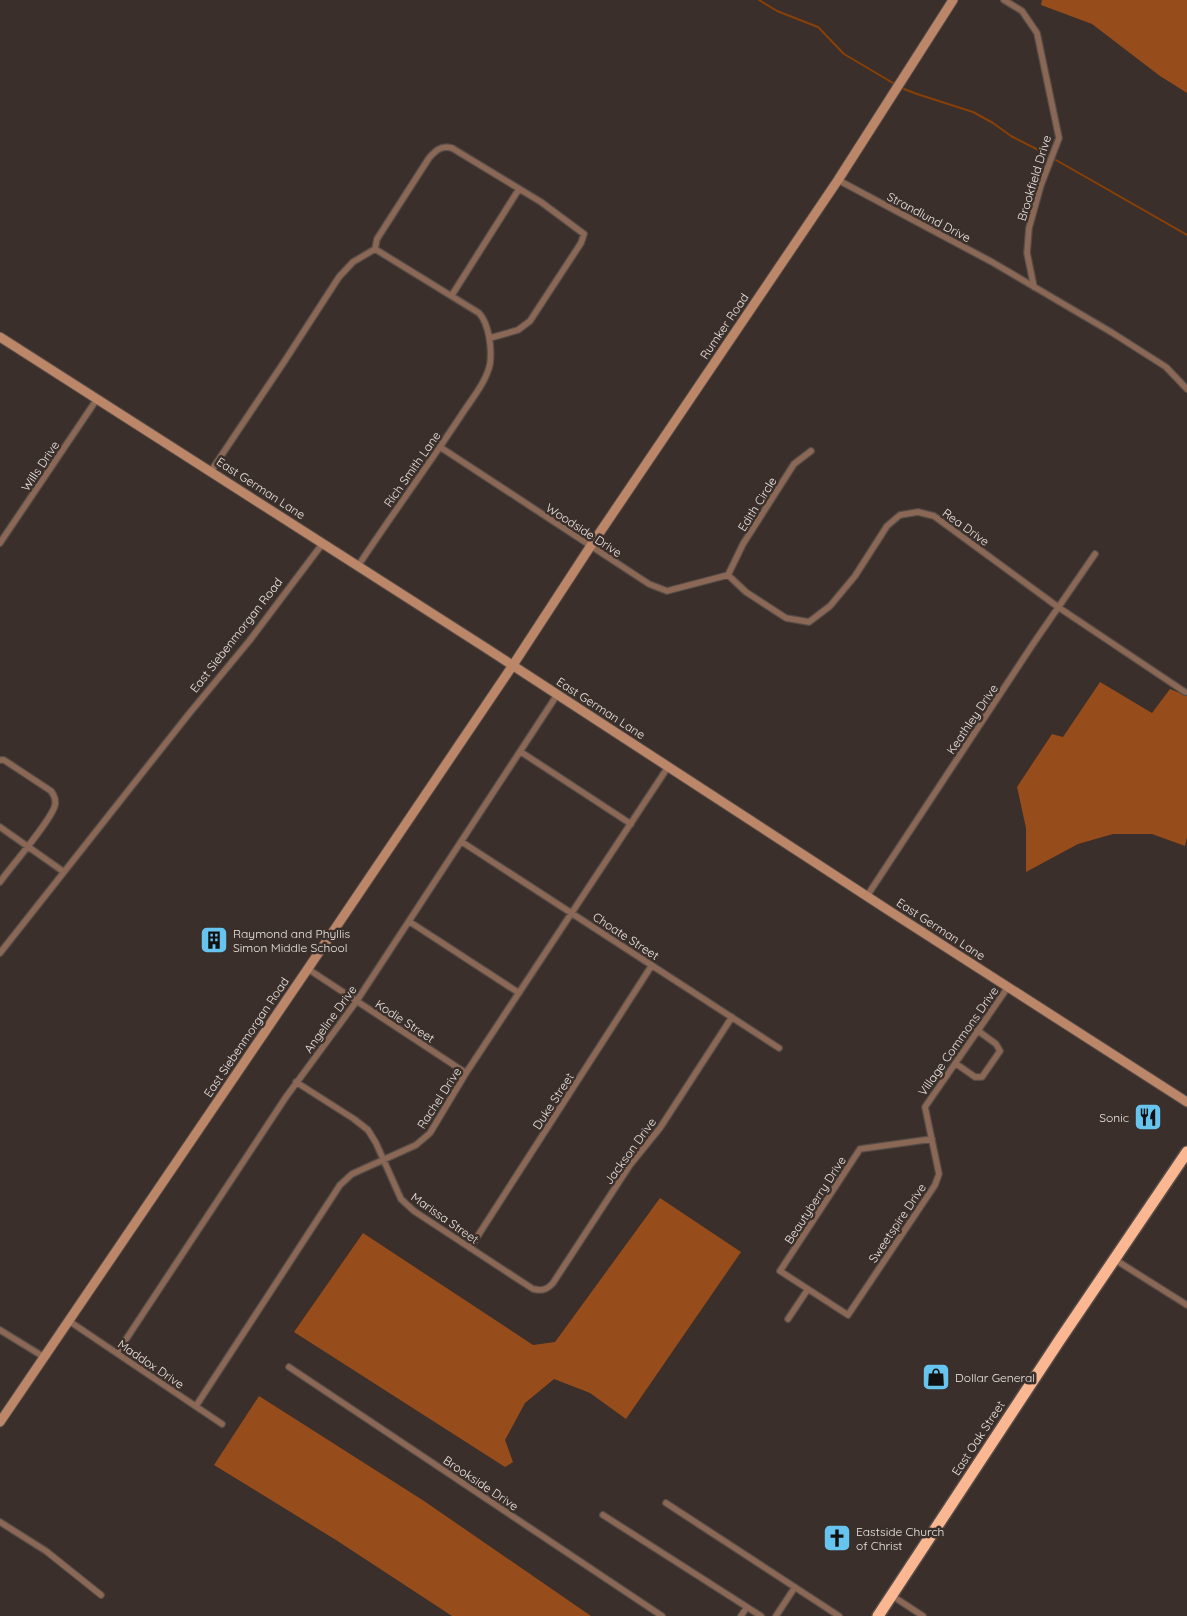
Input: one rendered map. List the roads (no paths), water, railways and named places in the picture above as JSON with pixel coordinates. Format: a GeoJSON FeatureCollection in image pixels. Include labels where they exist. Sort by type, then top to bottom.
{"type":"FeatureCollection","features":[{"type":"Feature","properties":{"kind":"highway","name":"East Oak Street"},"geometry":{"type":"LineString","coordinates":[[878,1616],[1187,1152]]}},
{"type":"Feature","properties":{"kind":"street","name":"Rumker Road"},"geometry":{"type":"LineString","coordinates":[[513,665],[590,547],[838,180],[954,0]]}},
{"type":"Feature","properties":{"kind":"street","name":"Brookfield Drive"},"geometry":{"type":"LineString","coordinates":[[1004,0],[1022,11],[1037,33],[1059,138],[1041,185],[1029,228],[1027,253],[1034,287]]}},
{"type":"Feature","properties":{"kind":"street"},"geometry":{"type":"LineString","coordinates":[[446,146],[541,202],[584,234],[581,244],[530,321],[518,330],[490,338],[485,319],[479,313],[375,250],[377,239],[436,150],[446,146]]}},
{"type":"Feature","properties":{"kind":"street","name":"Strandlund Drive"},"geometry":{"type":"LineString","coordinates":[[838,180],[992,262],[1034,287]]}},
{"type":"Feature","properties":{"kind":"street"},"geometry":{"type":"LineString","coordinates":[[452,295],[519,189]]}},
{"type":"Feature","properties":{"kind":"street"},"geometry":{"type":"LineString","coordinates":[[211,471],[338,277],[353,262],[375,250]]}},
{"type":"Feature","properties":{"kind":"street"},"geometry":{"type":"LineString","coordinates":[[1034,287],[1166,367],[1187,389]]}},
{"type":"Feature","properties":{"kind":"street","name":"East German Lane"},"geometry":{"type":"LineString","coordinates":[[0,337],[513,665],[1187,1102]]}},
{"type":"Feature","properties":{"kind":"street","name":"Rich Smith Lane"},"geometry":{"type":"LineString","coordinates":[[358,566],[440,448],[482,382],[490,364],[490,338]]}},
{"type":"Feature","properties":{"kind":"street","name":"Wills Drive"},"geometry":{"type":"LineString","coordinates":[[0,543],[97,400]]}},
{"type":"Feature","properties":{"kind":"street","name":"Woodside Drive"},"geometry":{"type":"LineString","coordinates":[[440,448],[649,584],[667,591],[728,574]]}},
{"type":"Feature","properties":{"kind":"street","name":"Edith Circle"},"geometry":{"type":"LineString","coordinates":[[728,574],[743,544],[794,464],[811,451]]}},
{"type":"Feature","properties":{"kind":"street","name":"Rea Drive"},"geometry":{"type":"LineString","coordinates":[[728,574],[746,592],[786,618],[809,622],[830,606],[856,576],[888,526],[900,515],[918,512],[934,516],[1058,607],[1185,692]]}},
{"type":"Feature","properties":{"kind":"street","name":"East Siebenmorgan Road"},"geometry":{"type":"LineString","coordinates":[[0,953],[188,715],[250,640],[323,543]]}},
{"type":"Feature","properties":{"kind":"street","name":"Keathley Drive"},"geometry":{"type":"LineString","coordinates":[[867,896],[1095,554]]}},
{"type":"Feature","properties":{"kind":"street","name":"East Siebenmorgan Road"},"geometry":{"type":"LineString","coordinates":[[0,1422],[513,665]]}},
{"type":"Feature","properties":{"kind":"street","name":"Angeline Drive"},"geometry":{"type":"LineString","coordinates":[[117,1353],[296,1082],[356,1002],[410,922],[558,695]]}},
{"type":"Feature","properties":{"kind":"street"},"geometry":{"type":"LineString","coordinates":[[521,752],[631,824]]}},
{"type":"Feature","properties":{"kind":"street"},"geometry":{"type":"LineString","coordinates":[[0,760],[4,760],[51,790],[55,798],[55,807],[48,819],[0,882]]}},
{"type":"Feature","properties":{"kind":"street","name":"Rachel Drive"},"geometry":{"type":"LineString","coordinates":[[196,1406],[340,1185],[352,1174],[416,1145],[430,1133],[466,1073],[668,767]]}},
{"type":"Feature","properties":{"kind":"street"},"geometry":{"type":"LineString","coordinates":[[0,827],[64,872]]}},
{"type":"Feature","properties":{"kind":"street","name":"Choate Street"},"geometry":{"type":"LineString","coordinates":[[462,842],[779,1048]]}},
{"type":"Feature","properties":{"kind":"street"},"geometry":{"type":"LineString","coordinates":[[410,922],[520,993]]}},
{"type":"Feature","properties":{"kind":"street","name":"Duke Street"},"geometry":{"type":"LineString","coordinates":[[470,1248],[652,965]]}},
{"type":"Feature","properties":{"kind":"street","name":"Kodie Street"},"geometry":{"type":"LineString","coordinates":[[308,969],[466,1073]]}},
{"type":"Feature","properties":{"kind":"street","name":"Village Commons Drive"},"geometry":{"type":"LineString","coordinates":[[925,1107],[1008,987]]}},
{"type":"Feature","properties":{"kind":"street","name":"Jackson Drive"},"geometry":{"type":"LineString","coordinates":[[540,1291],[549,1288],[553,1283],[630,1165],[660,1128],[732,1017]]}},
{"type":"Feature","properties":{"kind":"street"},"geometry":{"type":"LineString","coordinates":[[954,1063],[978,1078],[982,1077],[1000,1051],[996,1044],[977,1030]]}},
{"type":"Feature","properties":{"kind":"street","name":"Marissa Street"},"geometry":{"type":"LineString","coordinates":[[296,1082],[368,1130],[376,1143],[401,1200],[414,1211],[470,1248],[533,1289],[540,1291]]}},
{"type":"Feature","properties":{"kind":"street","name":"Sweetspire Drive"},"geometry":{"type":"LineString","coordinates":[[808,1289],[848,1315],[934,1185],[939,1174],[925,1107]]}},
{"type":"Feature","properties":{"kind":"street","name":"Beautyberry Drive"},"geometry":{"type":"LineString","coordinates":[[808,1289],[780,1271],[860,1149],[932,1139]]}},
{"type":"Feature","properties":{"kind":"street"},"geometry":{"type":"LineString","coordinates":[[1114,1259],[1187,1305]]}},
{"type":"Feature","properties":{"kind":"street"},"geometry":{"type":"LineString","coordinates":[[788,1319],[808,1289]]}},
{"type":"Feature","properties":{"kind":"street","name":"Maddox Drive"},"geometry":{"type":"LineString","coordinates":[[68,1321],[222,1424]]}},
{"type":"Feature","properties":{"kind":"street"},"geometry":{"type":"LineString","coordinates":[[0,1330],[44,1356]]}},
{"type":"Feature","properties":{"kind":"street","name":"Brookside Drive"},"geometry":{"type":"LineString","coordinates":[[289,1367],[662,1616]]}},
{"type":"Feature","properties":{"kind":"street"},"geometry":{"type":"LineString","coordinates":[[666,1503],[839,1616]]}},
{"type":"Feature","properties":{"kind":"street"},"geometry":{"type":"LineString","coordinates":[[603,1515],[761,1616]]}},
{"type":"Feature","properties":{"kind":"street"},"geometry":{"type":"LineString","coordinates":[[0,1522],[46,1551],[101,1595]]}},
{"type":"Feature","properties":{"kind":"street"},"geometry":{"type":"LineString","coordinates":[[776,1616],[795,1587]]}},
{"type":"Feature","properties":{"kind":"street"},"geometry":{"type":"LineString","coordinates":[[891,1595],[923,1616]]}},
{"type":"Feature","properties":{"kind":"street"},"geometry":{"type":"LineString","coordinates":[[741,1616],[747,1607]]}},
{"type":"Feature","properties":{"kind":"waterway"},"geometry":{"type":"LineString","coordinates":[[759,0],[777,11],[818,27],[844,54],[893,83]]}},
{"type":"Feature","properties":{"kind":"waterway"},"geometry":{"type":"LineString","coordinates":[[904,89],[973,112],[1011,136],[1048,155]]}},
{"type":"Feature","properties":{"kind":"waterway"},"geometry":{"type":"LineString","coordinates":[[1056,160],[1187,235]]}},
{"type":"Feature","properties":{"kind":"place","name":"Raymond and Phyllis Simon Middle School"},"geometry":{"type":"Point","coordinates":[214,940]}},
{"type":"Feature","properties":{"kind":"place","name":"Sonic"},"geometry":{"type":"Point","coordinates":[1148,1117]}},
{"type":"Feature","properties":{"kind":"place","name":"Dollar General"},"geometry":{"type":"Point","coordinates":[936,1377]}},
{"type":"Feature","properties":{"kind":"place","name":"Eastside Church of Christ"},"geometry":{"type":"Point","coordinates":[837,1538]}}]}
